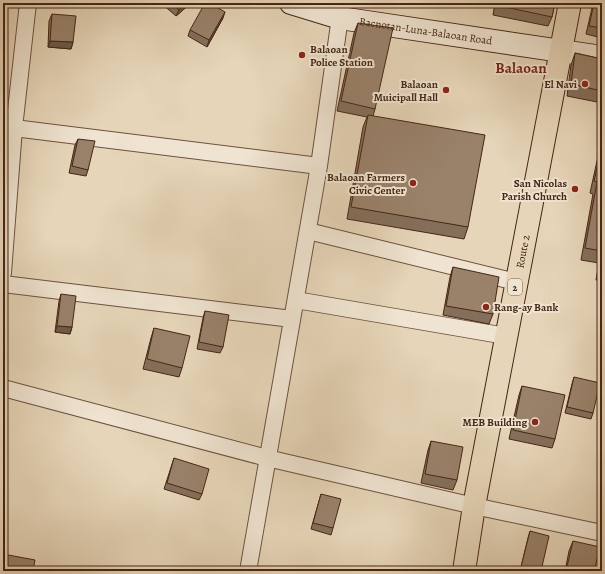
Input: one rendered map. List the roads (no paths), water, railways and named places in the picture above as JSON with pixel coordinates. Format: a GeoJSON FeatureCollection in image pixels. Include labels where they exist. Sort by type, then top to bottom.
{"type":"FeatureCollection","features":[{"type":"Feature","properties":{"kind":"highway","name":"Route 2"},"geometry":{"type":"LineString","coordinates":[[464,571],[474,506],[541,146],[570,3]]}},
{"type":"Feature","properties":{"kind":"main road","name":"Bacnotan-Luna-Balaoan Road"},"geometry":{"type":"LineString","coordinates":[[291,3],[341,10],[602,57]]}},
{"type":"Feature","properties":{"kind":"street"},"geometry":{"type":"LineString","coordinates":[[3,273],[14,128],[28,3]]}},
{"type":"Feature","properties":{"kind":"street"},"geometry":{"type":"LineString","coordinates":[[248,571],[319,166],[341,10]]}},
{"type":"Feature","properties":{"kind":"street"},"geometry":{"type":"LineString","coordinates":[[14,128],[319,166]]}},
{"type":"Feature","properties":{"kind":"street"},"geometry":{"type":"LineString","coordinates":[[308,231],[516,282]]}},
{"type":"Feature","properties":{"kind":"street"},"geometry":{"type":"LineString","coordinates":[[3,284],[292,320]]}},
{"type":"Feature","properties":{"kind":"street"},"geometry":{"type":"LineString","coordinates":[[296,300],[506,336]]}},
{"type":"Feature","properties":{"kind":"street"},"geometry":{"type":"LineString","coordinates":[[3,388],[267,458],[474,506],[602,533]]}},
{"type":"Feature","properties":{"kind":"place","name":"Balaoan Police Station"},"geometry":{"type":"Point","coordinates":[302,55]}},
{"type":"Feature","properties":{"kind":"place","name":"El Navi"},"geometry":{"type":"Point","coordinates":[585,84]}},
{"type":"Feature","properties":{"kind":"place","name":"Balaoan Muicipall Hall"},"geometry":{"type":"Point","coordinates":[446,90]}},
{"type":"Feature","properties":{"kind":"place","name":"Balaoan Farmers Civic Center"},"geometry":{"type":"Point","coordinates":[413,183]}},
{"type":"Feature","properties":{"kind":"place","name":"San Nicolas Parish Church"},"geometry":{"type":"Point","coordinates":[575,189]}},
{"type":"Feature","properties":{"kind":"place","name":"Rang-ay Bank"},"geometry":{"type":"Point","coordinates":[486,307]}},
{"type":"Feature","properties":{"kind":"place","name":"MEB Building"},"geometry":{"type":"Point","coordinates":[535,422]}},
{"type":"Feature","properties":{"kind":"district","name":"Balaoan"},"geometry":{"type":"Point","coordinates":[521,68]}}]}
